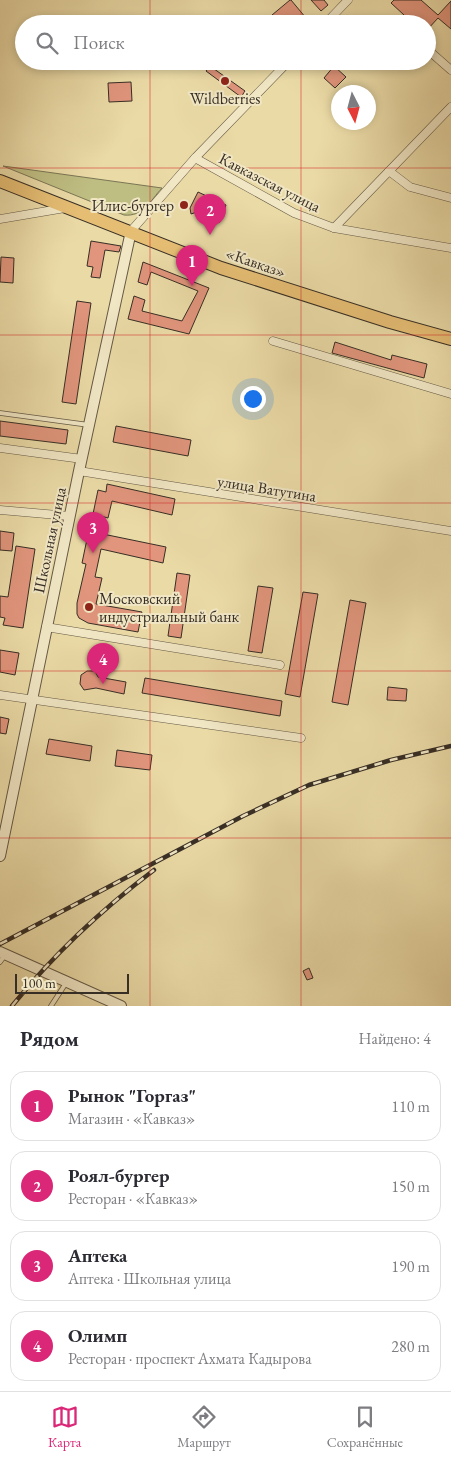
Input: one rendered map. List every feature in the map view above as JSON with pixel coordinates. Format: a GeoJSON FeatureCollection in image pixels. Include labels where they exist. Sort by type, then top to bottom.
{"type":"FeatureCollection","features":[{"type":"Feature","properties":{"kind":"main road","name":"«Кавказ»"},"geometry":{"type":"LineString","coordinates":[[0,181],[230,271],[390,322],[451,339]]}},
{"type":"Feature","properties":{"kind":"street"},"geometry":{"type":"LineString","coordinates":[[334,15],[348,0]]}},
{"type":"Feature","properties":{"kind":"street"},"geometry":{"type":"LineString","coordinates":[[436,57],[451,70]]}},
{"type":"Feature","properties":{"kind":"street"},"geometry":{"type":"LineString","coordinates":[[131,231],[195,158],[280,70]]}},
{"type":"Feature","properties":{"kind":"street"},"geometry":{"type":"LineString","coordinates":[[334,228],[451,107]]}},
{"type":"Feature","properties":{"kind":"street","name":"Кавказская улица"},"geometry":{"type":"LineString","coordinates":[[195,158],[294,213],[334,228],[451,248]]}},
{"type":"Feature","properties":{"kind":"street"},"geometry":{"type":"LineString","coordinates":[[389,171],[410,187],[451,198]]}},
{"type":"Feature","properties":{"kind":"street"},"geometry":{"type":"LineString","coordinates":[[0,219],[68,208]]}},
{"type":"Feature","properties":{"kind":"street","name":"Школьная улица"},"geometry":{"type":"LineString","coordinates":[[0,856],[2,836],[33,699],[69,516],[131,231]]}},
{"type":"Feature","properties":{"kind":"street"},"geometry":{"type":"LineString","coordinates":[[273,340],[451,394]]}},
{"type":"Feature","properties":{"kind":"street"},"geometry":{"type":"LineString","coordinates":[[0,448],[82,459]]}},
{"type":"Feature","properties":{"kind":"street","name":"улица Ватутина"},"geometry":{"type":"LineString","coordinates":[[79,471],[451,531]]}},
{"type":"Feature","properties":{"kind":"street"},"geometry":{"type":"LineString","coordinates":[[0,510],[69,516]]}},
{"type":"Feature","properties":{"kind":"street"},"geometry":{"type":"LineString","coordinates":[[46,627],[280,665]]}},
{"type":"Feature","properties":{"kind":"street"},"geometry":{"type":"LineString","coordinates":[[0,695],[301,738]]}},
{"type":"Feature","properties":{"kind":"street"},"geometry":{"type":"LineString","coordinates":[[2,956],[122,1006]]}},
{"type":"Feature","properties":{"kind":"lane"},"geometry":{"type":"LineString","coordinates":[[0,413],[89,425]]}},
{"type":"Feature","properties":{"kind":"lane"},"geometry":{"type":"LineString","coordinates":[[51,1006],[66,983]]}},
{"type":"Feature","properties":{"kind":"shaded area"},"geometry":{"type":"Polygon","coordinates":[[[3,166],[162,188],[141,211],[131,215],[124,215],[3,166]]]}},
{"type":"Feature","properties":{"kind":"building"},"geometry":{"type":"Polygon","coordinates":[[[291,0],[304,15],[272,15],[291,0]]]}},
{"type":"Feature","properties":{"kind":"building"},"geometry":{"type":"Polygon","coordinates":[[[311,0],[324,0],[328,5],[321,11],[311,0]]]}},
{"type":"Feature","properties":{"kind":"building"},"geometry":{"type":"Polygon","coordinates":[[[394,0],[421,0],[438,15],[451,1],[451,29],[438,18],[436,20],[436,15],[404,15],[391,3],[394,0]]]}},
{"type":"Feature","properties":{"kind":"building","name":"Wildberries"},"geometry":{"type":"Polygon","coordinates":[[[216,70],[245,91],[241,97],[206,71],[216,70]]]}},
{"type":"Feature","properties":{"kind":"building"},"geometry":{"type":"Polygon","coordinates":[[[331,70],[338,70],[346,77],[338,85],[332,85],[324,78],[331,70]]]}},
{"type":"Feature","properties":{"kind":"building"},"geometry":{"type":"Polygon","coordinates":[[[131,82],[132,101],[109,102],[108,83],[131,82]]]}},
{"type":"Feature","properties":{"kind":"building"},"geometry":{"type":"Polygon","coordinates":[[[198,192],[226,205],[220,222],[214,224],[212,218],[197,212],[191,214],[190,208],[198,192]]]}},
{"type":"Feature","properties":{"kind":"building"},"geometry":{"type":"Polygon","coordinates":[[[91,241],[121,246],[119,252],[105,250],[100,278],[91,277],[93,267],[87,266],[91,241]]]}},
{"type":"Feature","properties":{"kind":"building"},"geometry":{"type":"Polygon","coordinates":[[[1,257],[14,258],[13,283],[0,282],[1,257]]]}},
{"type":"Feature","properties":{"kind":"building"},"geometry":{"type":"Polygon","coordinates":[[[143,262],[209,288],[189,334],[128,319],[134,296],[145,300],[142,311],[182,321],[198,291],[151,272],[147,285],[138,282],[143,262]]]}},
{"type":"Feature","properties":{"kind":"building"},"geometry":{"type":"Polygon","coordinates":[[[77,301],[91,303],[76,404],[62,402],[77,301]]]}},
{"type":"Feature","properties":{"kind":"building"},"geometry":{"type":"Polygon","coordinates":[[[335,342],[391,360],[392,355],[427,364],[424,378],[332,353],[335,342]]]}},
{"type":"Feature","properties":{"kind":"building"},"geometry":{"type":"Polygon","coordinates":[[[0,421],[68,430],[66,444],[0,436],[0,421]]]}},
{"type":"Feature","properties":{"kind":"building"},"geometry":{"type":"Polygon","coordinates":[[[116,426],[191,440],[188,456],[113,442],[116,426]]]}},
{"type":"Feature","properties":{"kind":"building"},"geometry":{"type":"Polygon","coordinates":[[[107,484],[175,499],[172,515],[112,501],[108,518],[93,514],[98,490],[106,492],[107,484]]]}},
{"type":"Feature","properties":{"kind":"building"},"geometry":{"type":"Polygon","coordinates":[[[0,531],[14,533],[12,551],[0,550],[0,531]]]}},
{"type":"Feature","properties":{"kind":"building"},"geometry":{"type":"Polygon","coordinates":[[[98,533],[166,547],[163,563],[101,549],[95,577],[102,578],[96,604],[142,612],[138,632],[88,623],[79,618],[77,614],[77,603],[86,564],[82,563],[87,539],[96,541],[98,533]]]}},
{"type":"Feature","properties":{"kind":"building"},"geometry":{"type":"Polygon","coordinates":[[[16,546],[35,549],[23,628],[3,625],[5,618],[0,617],[0,596],[8,597],[16,546]]]}},
{"type":"Feature","properties":{"kind":"building"},"geometry":{"type":"Polygon","coordinates":[[[177,573],[190,575],[181,638],[168,636],[177,573]]]}},
{"type":"Feature","properties":{"kind":"building"},"geometry":{"type":"Polygon","coordinates":[[[258,586],[273,588],[262,653],[248,651],[258,586]]]}},
{"type":"Feature","properties":{"kind":"building"},"geometry":{"type":"Polygon","coordinates":[[[303,592],[318,594],[300,697],[285,694],[303,592]]]}},
{"type":"Feature","properties":{"kind":"building"},"geometry":{"type":"Polygon","coordinates":[[[350,600],[366,603],[348,705],[332,702],[350,600]]]}},
{"type":"Feature","properties":{"kind":"building"},"geometry":{"type":"Polygon","coordinates":[[[0,650],[19,653],[15,675],[0,672],[0,650]]]}},
{"type":"Feature","properties":{"kind":"building"},"geometry":{"type":"Polygon","coordinates":[[[87,671],[95,671],[98,677],[126,682],[124,694],[96,688],[84,690],[80,684],[81,675],[87,671]]]}},
{"type":"Feature","properties":{"kind":"building"},"geometry":{"type":"Polygon","coordinates":[[[145,678],[282,701],[280,716],[142,693],[145,678]]]}},
{"type":"Feature","properties":{"kind":"building"},"geometry":{"type":"Polygon","coordinates":[[[388,687],[407,689],[406,701],[387,700],[388,687]]]}},
{"type":"Feature","properties":{"kind":"building"},"geometry":{"type":"Polygon","coordinates":[[[0,717],[9,719],[6,734],[0,733],[0,717]]]}},
{"type":"Feature","properties":{"kind":"building"},"geometry":{"type":"Polygon","coordinates":[[[49,739],[92,746],[90,761],[46,754],[49,739]]]}},
{"type":"Feature","properties":{"kind":"building"},"geometry":{"type":"Polygon","coordinates":[[[117,750],[152,755],[150,770],[115,766],[117,750]]]}},
{"type":"Feature","properties":{"kind":"building"},"geometry":{"type":"Polygon","coordinates":[[[309,968],[313,978],[307,980],[303,971],[309,968]]]}},
{"type":"Feature","properties":{"kind":"railway"},"geometry":{"type":"LineString","coordinates":[[0,944],[243,816],[309,785],[391,760],[451,746]]}},
{"type":"Feature","properties":{"kind":"railway"},"geometry":{"type":"LineString","coordinates":[[12,1006],[61,951],[115,901],[154,870]]}},
{"type":"Feature","properties":{"kind":"place","name":"Wildberries"},"geometry":{"type":"Point","coordinates":[225,81]}},
{"type":"Feature","properties":{"kind":"place","name":"Илис-бургер"},"geometry":{"type":"Point","coordinates":[184,205]}},
{"type":"Feature","properties":{"kind":"place","name":"Роял-бургер"},"geometry":{"type":"Point","coordinates":[210,235]}},
{"type":"Feature","properties":{"kind":"place","name":"Рынок \"Горгаз\""},"geometry":{"type":"Point","coordinates":[192,286]}},
{"type":"Feature","properties":{"kind":"place","name":"Аптека"},"geometry":{"type":"Point","coordinates":[93,553]}},
{"type":"Feature","properties":{"kind":"place","name":"Московский индустриальный банк"},"geometry":{"type":"Point","coordinates":[89,607]}},
{"type":"Feature","properties":{"kind":"place","name":"Олимп"},"geometry":{"type":"Point","coordinates":[103,684]}}]}
